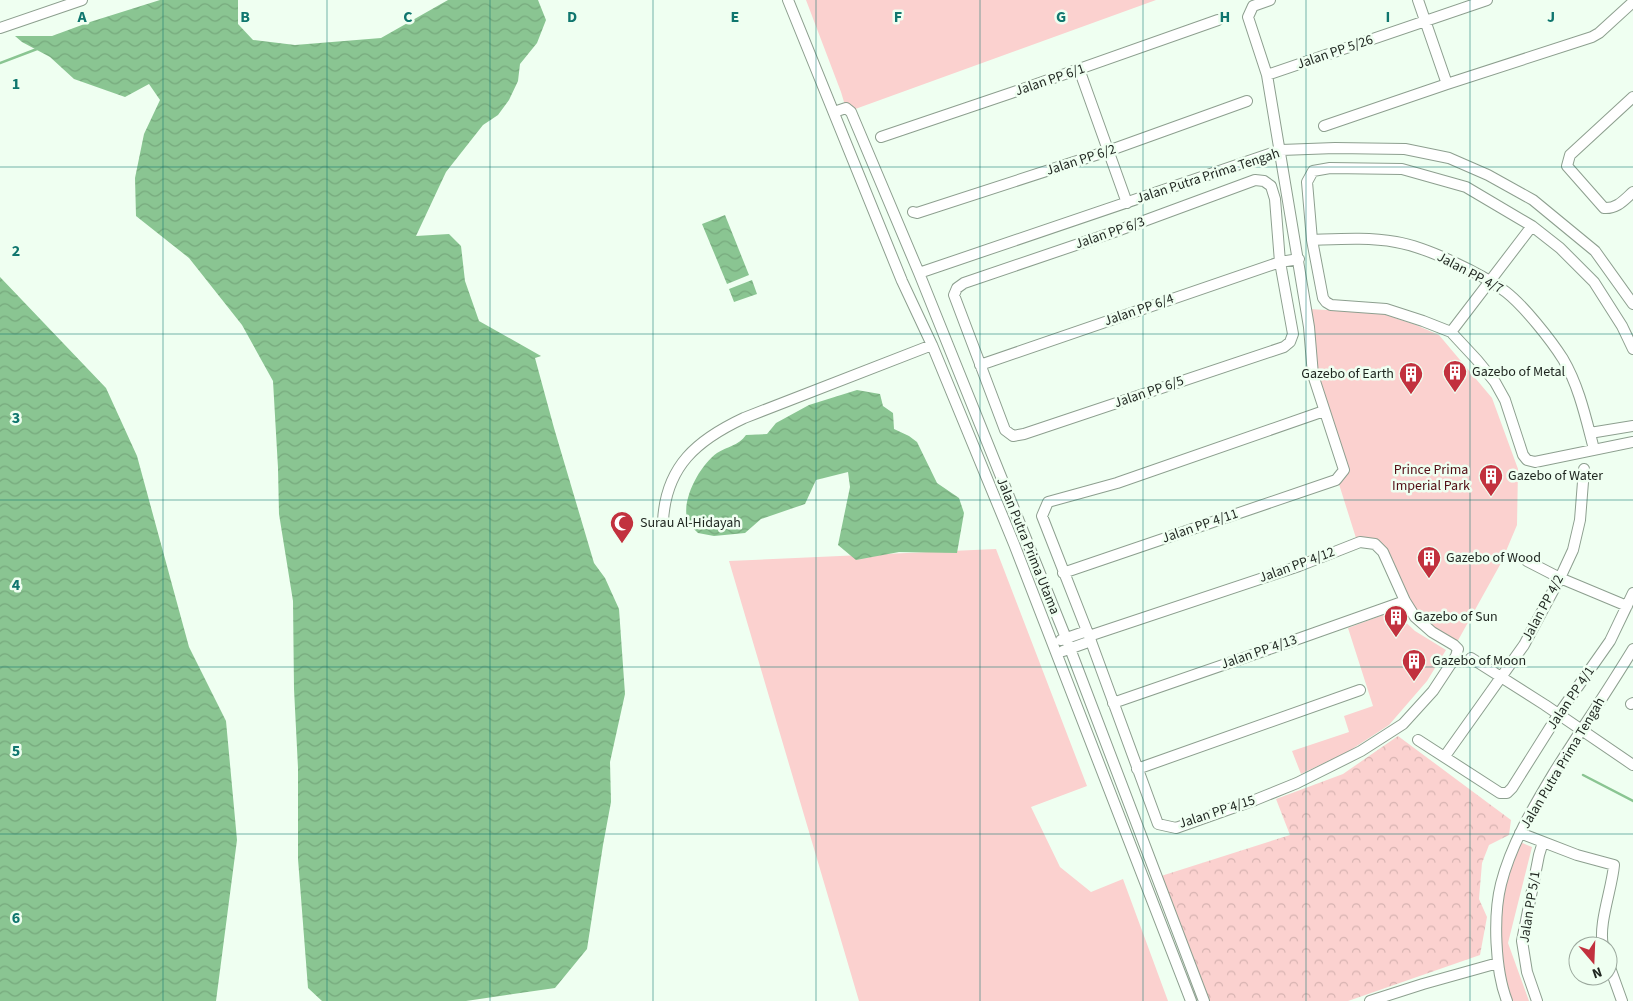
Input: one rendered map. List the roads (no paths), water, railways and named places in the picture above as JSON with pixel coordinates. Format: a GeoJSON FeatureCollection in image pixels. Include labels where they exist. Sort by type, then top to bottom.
{"type":"FeatureCollection","features":[{"type":"Feature","properties":{"kind":"street"},"geometry":{"type":"LineString","coordinates":[[0,28],[82,0]]}},
{"type":"Feature","properties":{"kind":"street","name":"Jalan Putra Prima Utama"},"geometry":{"type":"LineString","coordinates":[[788,0],[902,281],[932,345],[1014,544],[1191,1001]]}},
{"type":"Feature","properties":{"kind":"street"},"geometry":{"type":"LineString","coordinates":[[1270,0],[1253,6],[1248,17],[1267,75],[1299,259],[1309,327],[1313,375],[1324,411]]}},
{"type":"Feature","properties":{"kind":"street"},"geometry":{"type":"LineString","coordinates":[[1418,0],[1447,84]]}},
{"type":"Feature","properties":{"kind":"street","name":"Jalan PP 5/26"},"geometry":{"type":"LineString","coordinates":[[1267,75],[1487,0]]}},
{"type":"Feature","properties":{"kind":"street"},"geometry":{"type":"LineString","coordinates":[[1324,126],[1447,84],[1592,38],[1633,2]]}},
{"type":"Feature","properties":{"kind":"street","name":"Jalan PP 6/1"},"geometry":{"type":"LineString","coordinates":[[881,137],[1218,20]]}},
{"type":"Feature","properties":{"kind":"street"},"geometry":{"type":"LineString","coordinates":[[1079,69],[1127,203]]}},
{"type":"Feature","properties":{"kind":"street"},"geometry":{"type":"LineString","coordinates":[[1633,97],[1570,155],[1567,166],[1604,208],[1611,209],[1617,206],[1633,192]]}},
{"type":"Feature","properties":{"kind":"street","name":"Jalan PP 6/2"},"geometry":{"type":"LineString","coordinates":[[913,212],[917,213],[1108,151],[1247,101]]}},
{"type":"Feature","properties":{"kind":"street","name":"Jalan Putra Prima Utama"},"geometry":{"type":"LineString","coordinates":[[834,112],[846,108],[851,112],[1068,643],[1204,1001]]}},
{"type":"Feature","properties":{"kind":"street","name":"Jalan Putra Prima Tengah"},"geometry":{"type":"LineString","coordinates":[[918,273],[1281,150],[1334,148],[1405,149],[1449,158],[1488,175],[1533,200],[1595,251],[1633,304]]}},
{"type":"Feature","properties":{"kind":"street"},"geometry":{"type":"LineString","coordinates":[[1633,349],[1622,326],[1594,282],[1560,248],[1532,226],[1466,187],[1402,169],[1330,168],[1313,170],[1307,182],[1312,240],[1323,298],[1326,302],[1331,305],[1386,309],[1451,332],[1495,382],[1505,400],[1523,455],[1527,460],[1535,462],[1633,442]]}},
{"type":"Feature","properties":{"kind":"street","name":"Jalan PP 6/3"},"geometry":{"type":"LineString","coordinates":[[980,365],[954,296],[957,288],[964,283],[1114,232],[1255,180],[1264,181],[1271,186],[1275,199],[1280,262]]}},
{"type":"Feature","properties":{"kind":"street"},"geometry":{"type":"LineString","coordinates":[[1451,332],[1532,226]]}},
{"type":"Feature","properties":{"kind":"street","name":"Jalan PP 4/7"},"geometry":{"type":"LineString","coordinates":[[1312,240],[1350,238],[1397,242],[1432,253],[1472,272],[1507,292],[1534,320],[1563,359],[1578,394],[1594,449]]}},
{"type":"Feature","properties":{"kind":"street","name":"Jalan PP 6/4"},"geometry":{"type":"LineString","coordinates":[[980,365],[1280,262],[1299,259]]}},
{"type":"Feature","properties":{"kind":"street","name":"Jalan PP 6/5"},"geometry":{"type":"LineString","coordinates":[[980,365],[1005,430],[1013,436],[1024,434],[1284,347],[1290,342],[1293,334],[1280,262]]}},
{"type":"Feature","properties":{"kind":"street"},"geometry":{"type":"LineString","coordinates":[[663,521],[673,478],[683,460],[709,437],[744,418],[932,345]]}},
{"type":"Feature","properties":{"kind":"street","name":"Jalan PP 4/11"},"geometry":{"type":"LineString","coordinates":[[1064,573],[1336,480],[1344,470],[1324,411]]}},
{"type":"Feature","properties":{"kind":"street","name":"Jalan PP 4/15"},"geometry":{"type":"LineString","coordinates":[[1324,411],[1118,482],[1048,502],[1042,516],[1089,636],[1158,824],[1176,828],[1255,800],[1297,783],[1361,751],[1403,724],[1433,691],[1456,656],[1458,649]]}},
{"type":"Feature","properties":{"kind":"street"},"geometry":{"type":"LineString","coordinates":[[1590,433],[1633,426]]}},
{"type":"Feature","properties":{"kind":"street","name":"Jalan PP 4/2"},"geometry":{"type":"LineString","coordinates":[[1445,756],[1524,645],[1560,578],[1573,550],[1580,520],[1584,469]]}},
{"type":"Feature","properties":{"kind":"street","name":"Jalan PP 4/12"},"geometry":{"type":"LineString","coordinates":[[1054,648],[1299,566],[1360,542],[1375,544],[1383,552],[1405,601],[1415,617],[1426,628],[1458,649]]}},
{"type":"Feature","properties":{"kind":"street"},"geometry":{"type":"LineString","coordinates":[[1527,561],[1560,578],[1627,606]]}},
{"type":"Feature","properties":{"kind":"street","name":"Jalan PP 4/1"},"geometry":{"type":"LineString","coordinates":[[1445,756],[1500,793],[1507,793],[1558,714],[1610,641],[1633,593]]}},
{"type":"Feature","properties":{"kind":"street","name":"Jalan PP 4/13"},"geometry":{"type":"LineString","coordinates":[[1113,703],[1405,601]]}},
{"type":"Feature","properties":{"kind":"street","name":"Jalan Putra Prima Tengah"},"geometry":{"type":"LineString","coordinates":[[1506,1001],[1498,963],[1496,924],[1500,885],[1513,848],[1534,807],[1633,648]]}},
{"type":"Feature","properties":{"kind":"street"},"geometry":{"type":"LineString","coordinates":[[1471,658],[1633,765]]}},
{"type":"Feature","properties":{"kind":"street"},"geometry":{"type":"LineString","coordinates":[[1137,768],[1360,690]]}},
{"type":"Feature","properties":{"kind":"street"},"geometry":{"type":"LineString","coordinates":[[1418,740],[1445,756]]}},
{"type":"Feature","properties":{"kind":"street"},"geometry":{"type":"LineString","coordinates":[[1520,833],[1577,855],[1614,865],[1602,936]]}},
{"type":"Feature","properties":{"kind":"street","name":"Jalan PP 5/1"},"geometry":{"type":"LineString","coordinates":[[1537,1001],[1527,972],[1522,941],[1538,855],[1543,842]]}},
{"type":"Feature","properties":{"kind":"street"},"geometry":{"type":"LineString","coordinates":[[1370,1001],[1432,981],[1498,963]]}},
{"type":"Feature","properties":{"kind":"street"},"geometry":{"type":"LineString","coordinates":[[1617,986],[1622,1001]]}},
{"type":"Feature","properties":{"kind":"water"},"geometry":{"type":"Polygon","coordinates":[[[160,0],[238,0],[238,24],[253,40],[295,45],[381,38],[448,0],[538,0],[546,20],[537,43],[520,64],[518,81],[509,100],[498,115],[483,125],[446,172],[416,236],[449,234],[461,246],[465,281],[479,321],[541,356],[535,358],[594,563],[605,578],[619,609],[625,694],[610,762],[611,802],[587,949],[555,988],[466,1001],[322,1001],[308,988],[298,859],[298,768],[294,689],[293,601],[279,514],[273,381],[242,325],[189,258],[136,216],[135,178],[144,134],[160,100],[149,84],[125,97],[74,79],[50,57],[22,42],[15,36],[52,36],[160,0]]]}},
{"type":"Feature","properties":{"kind":"water"},"geometry":{"type":"Polygon","coordinates":[[[725,215],[749,275],[727,284],[702,224],[725,215]]]}},
{"type":"Feature","properties":{"kind":"water"},"geometry":{"type":"Polygon","coordinates":[[[0,277],[106,388],[137,456],[189,647],[226,721],[237,840],[216,1001],[0,1001],[0,277]]]}},
{"type":"Feature","properties":{"kind":"water"},"geometry":{"type":"Polygon","coordinates":[[[752,280],[757,294],[734,302],[729,289],[752,280]]]}},
{"type":"Feature","properties":{"kind":"water"},"geometry":{"type":"Polygon","coordinates":[[[857,390],[880,394],[883,406],[893,413],[894,429],[917,442],[937,483],[959,498],[964,513],[957,553],[899,552],[856,560],[838,545],[850,487],[848,472],[816,480],[805,504],[761,519],[745,533],[714,536],[698,533],[690,525],[686,513],[689,494],[704,466],[717,453],[736,444],[746,435],[767,434],[776,423],[809,405],[857,390]]]}},
{"type":"Feature","properties":{"kind":"waterway"},"geometry":{"type":"LineString","coordinates":[[0,63],[37,49]]}},
{"type":"Feature","properties":{"kind":"waterway"},"geometry":{"type":"LineString","coordinates":[[1583,775],[1633,801]]}},
{"type":"Feature","properties":{"kind":"place","name":"Gazebo of Metal"},"geometry":{"type":"Point","coordinates":[1455,393]}},
{"type":"Feature","properties":{"kind":"place","name":"Gazebo of Earth"},"geometry":{"type":"Point","coordinates":[1411,395]}},
{"type":"Feature","properties":{"kind":"place","name":"Gazebo of Water"},"geometry":{"type":"Point","coordinates":[1491,497]}},
{"type":"Feature","properties":{"kind":"place","name":"Surau Al-Hidayah"},"geometry":{"type":"Point","coordinates":[622,544]}},
{"type":"Feature","properties":{"kind":"place","name":"Gazebo of Wood"},"geometry":{"type":"Point","coordinates":[1429,579]}},
{"type":"Feature","properties":{"kind":"place","name":"Gazebo of Sun"},"geometry":{"type":"Point","coordinates":[1396,638]}},
{"type":"Feature","properties":{"kind":"place","name":"Gazebo of Moon"},"geometry":{"type":"Point","coordinates":[1414,682]}},
{"type":"Feature","properties":{"kind":"park label","name":"Prince Prima Imperial Park"},"geometry":{"type":"Point","coordinates":[1431,478]}}]}
